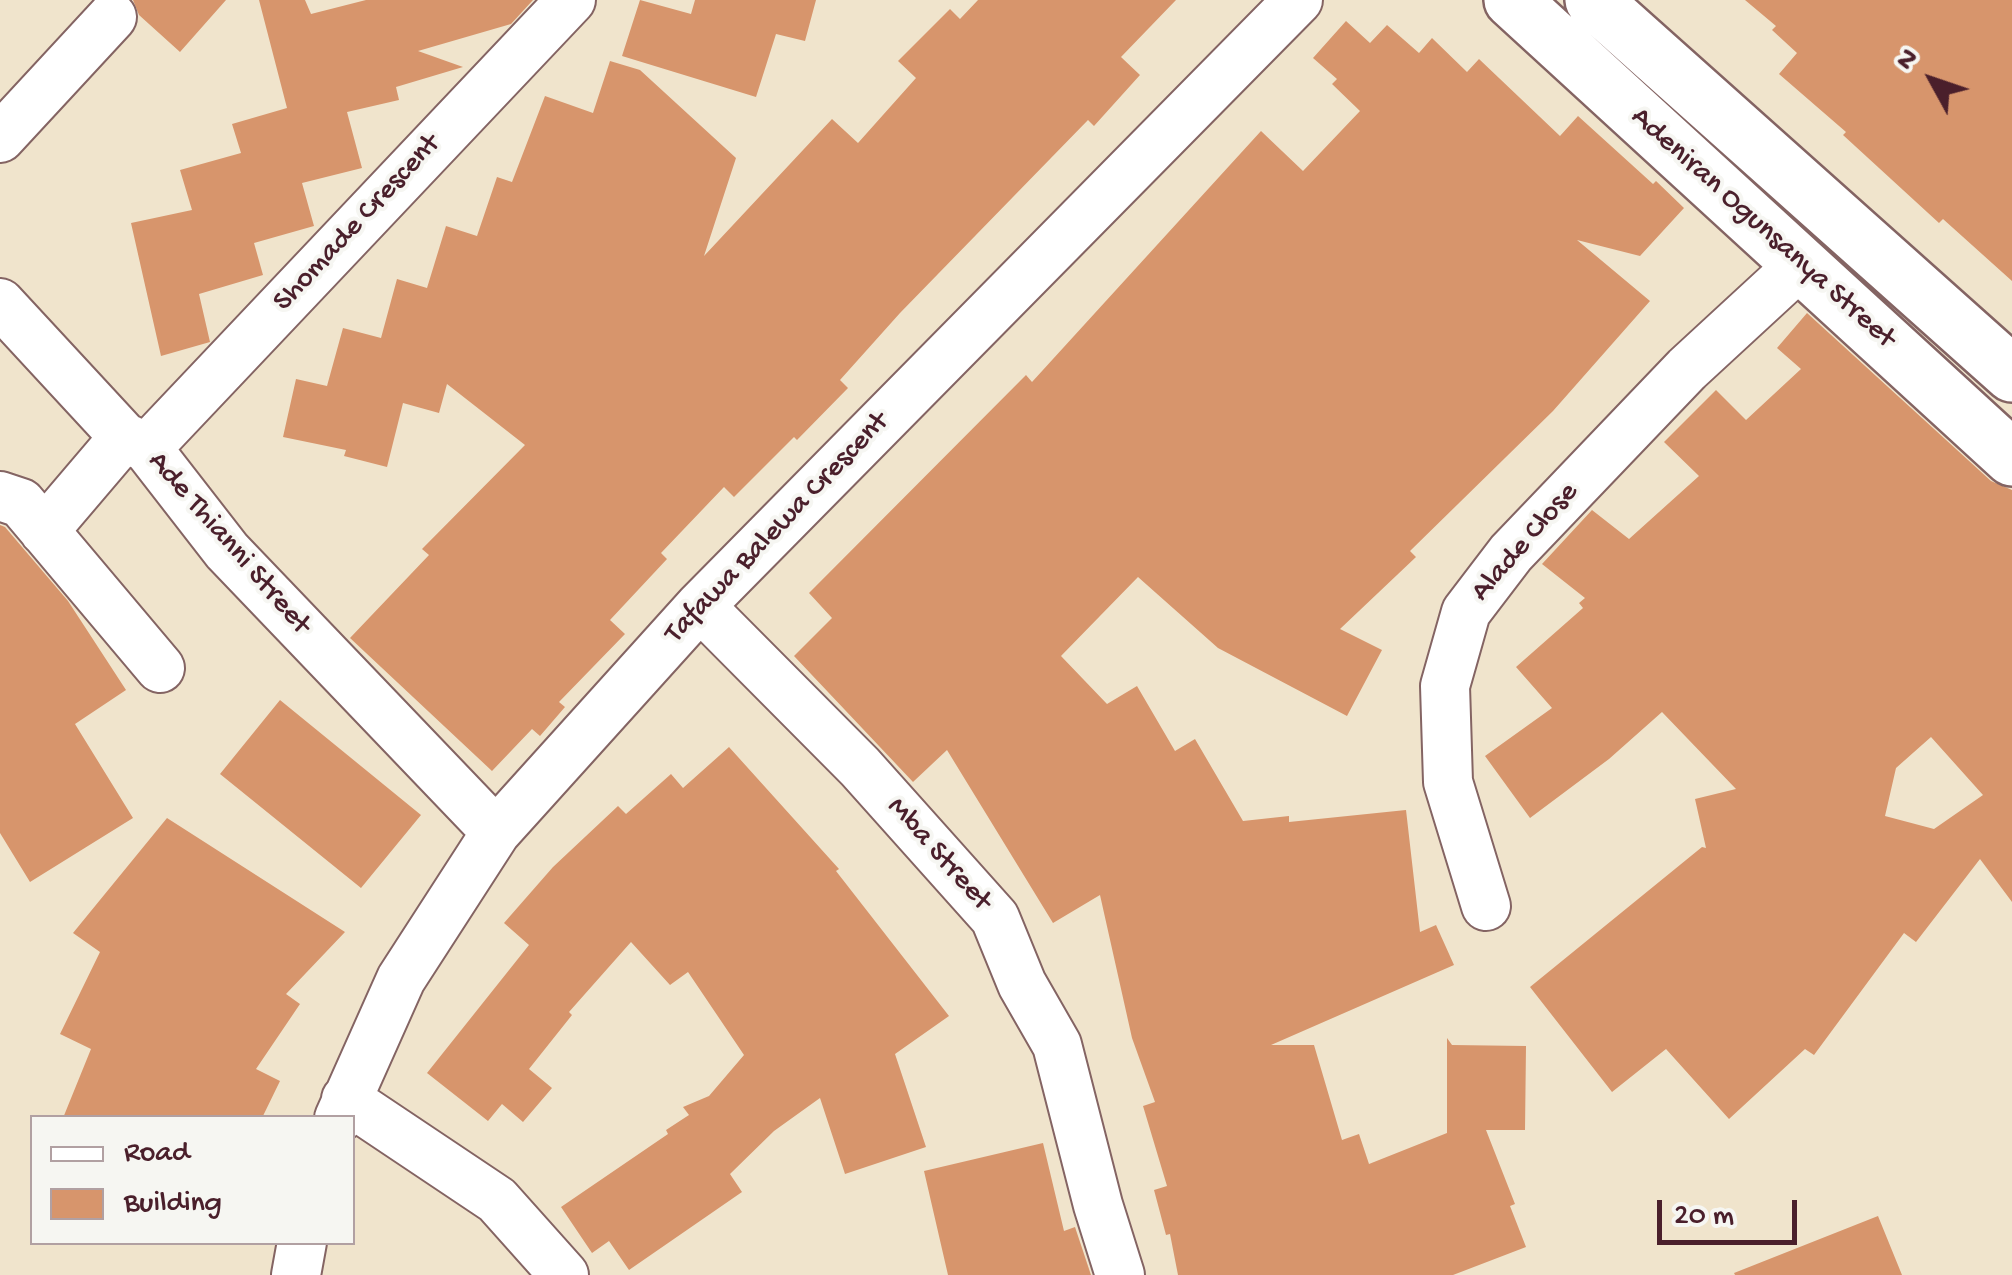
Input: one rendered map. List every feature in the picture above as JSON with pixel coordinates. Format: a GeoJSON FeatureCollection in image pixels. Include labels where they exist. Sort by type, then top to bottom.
{"type":"FeatureCollection","features":[{"type":"Feature","properties":{"kind":"main road","name":"Adeniran Ogunsanya Street"},"geometry":{"type":"LineString","coordinates":[[1512,0],[2012,458]]}},
{"type":"Feature","properties":{"kind":"main road","name":"Adeniran Ogunsanya Street"},"geometry":{"type":"LineString","coordinates":[[1593,0],[2012,374]]}},
{"type":"Feature","properties":{"kind":"street","name":"Shomade Crescent"},"geometry":{"type":"LineString","coordinates":[[44,531],[570,0]]}},
{"type":"Feature","properties":{"kind":"street","name":"Tafawa Balewa Crescent"},"geometry":{"type":"LineString","coordinates":[[343,1108],[401,980],[496,832],[700,606],[1298,0]]}},
{"type":"Feature","properties":{"kind":"street"},"geometry":{"type":"LineString","coordinates":[[0,138],[112,17]]}},
{"type":"Feature","properties":{"kind":"street","name":"Alade Close"},"geometry":{"type":"LineString","coordinates":[[1486,906],[1448,782],[1445,686],[1466,612],[1510,553],[1686,370],[1802,263]]}},
{"type":"Feature","properties":{"kind":"street","name":"Ade Thianni Street"},"geometry":{"type":"LineString","coordinates":[[0,303],[135,443],[227,552],[496,832]]}},
{"type":"Feature","properties":{"kind":"street"},"geometry":{"type":"LineString","coordinates":[[0,496],[20,503],[160,668]]}},
{"type":"Feature","properties":{"kind":"street","name":"Mba Street"},"geometry":{"type":"LineString","coordinates":[[700,606],[860,768],[995,918],[1022,984],[1057,1045],[1120,1275]]}},
{"type":"Feature","properties":{"kind":"street"},"geometry":{"type":"LineString","coordinates":[[355,1115],[497,1200],[564,1275]]}},
{"type":"Feature","properties":{"kind":"street"},"geometry":{"type":"LineString","coordinates":[[296,1275],[301,1245]]}},
{"type":"Feature","properties":{"kind":"building"},"geometry":{"type":"Polygon","coordinates":[[[133,0],[226,0],[180,52],[139,15],[133,0]]]}},
{"type":"Feature","properties":{"kind":"building"},"geometry":{"type":"Polygon","coordinates":[[[259,0],[305,0],[311,14],[366,0],[533,0],[511,24],[418,51],[463,67],[396,87],[399,100],[347,112],[362,168],[302,183],[314,226],[254,243],[263,275],[199,294],[210,342],[161,356],[131,223],[192,210],[180,170],[241,153],[232,124],[287,108],[259,0]]]}},
{"type":"Feature","properties":{"kind":"building"},"geometry":{"type":"Polygon","coordinates":[[[640,0],[691,14],[695,0],[816,0],[805,41],[776,34],[756,97],[622,56],[640,0]]]}},
{"type":"Feature","properties":{"kind":"building"},"geometry":{"type":"Polygon","coordinates":[[[978,0],[1176,0],[1121,57],[1140,75],[1094,126],[1088,120],[900,313],[840,380],[848,388],[797,440],[794,437],[734,497],[724,487],[661,553],[667,559],[610,620],[625,634],[559,702],[565,707],[540,736],[532,729],[492,771],[350,638],[429,555],[422,549],[525,445],[447,384],[439,413],[403,403],[387,467],[344,456],[346,450],[283,437],[296,379],[327,386],[343,328],[381,338],[397,279],[427,288],[446,226],[477,236],[497,177],[512,182],[545,96],[593,113],[610,61],[640,70],[736,158],[704,256],[832,119],[858,143],[916,78],[898,61],[950,9],[960,19],[978,0]]]}},
{"type":"Feature","properties":{"kind":"building"},"geometry":{"type":"Polygon","coordinates":[[[1745,0],[2012,0],[2012,281],[1943,219],[1939,223],[1843,135],[1846,132],[1779,74],[1797,53],[1772,30],[1776,26],[1745,0]]]}},
{"type":"Feature","properties":{"kind":"building"},"geometry":{"type":"Polygon","coordinates":[[[1346,21],[1370,43],[1387,25],[1419,53],[1432,38],[1467,72],[1479,59],[1560,136],[1578,116],[1684,208],[1640,256],[1577,240],[1650,301],[1553,411],[1410,551],[1416,557],[1340,629],[1382,650],[1347,716],[1218,648],[1138,577],[1061,656],[1107,704],[1137,686],[1175,751],[1195,739],[1243,821],[1289,816],[1289,822],[1406,810],[1420,932],[1436,925],[1454,965],[1271,1045],[1314,1045],[1342,1140],[1359,1134],[1369,1164],[1447,1133],[1447,1038],[1452,1045],[1526,1046],[1525,1130],[1486,1130],[1515,1204],[1510,1206],[1526,1247],[1453,1275],[1178,1275],[1170,1234],[1166,1235],[1154,1190],[1167,1186],[1143,1106],[1155,1102],[1132,1038],[1100,895],[1053,923],[947,750],[913,782],[794,656],[832,618],[809,593],[1026,375],[1032,382],[1261,131],[1303,171],[1360,111],[1332,84],[1337,79],[1313,58],[1346,21]]]}},
{"type":"Feature","properties":{"kind":"building"},"geometry":{"type":"Polygon","coordinates":[[[1807,313],[1991,481],[2012,490],[2012,902],[1980,859],[1916,942],[1904,933],[1814,1055],[1805,1049],[1729,1119],[1666,1049],[1612,1092],[1530,987],[1702,847],[1706,848],[1695,799],[1736,789],[1662,712],[1609,759],[1530,818],[1485,756],[1552,708],[1516,667],[1583,608],[1579,603],[1585,598],[1542,564],[1592,510],[1629,539],[1699,476],[1664,442],[1716,390],[1746,420],[1801,369],[1777,348],[1807,313]],[[1931,737],[1896,768],[1885,816],[1934,829],[1983,795],[1931,737]]]}},
{"type":"Feature","properties":{"kind":"building"},"geometry":{"type":"Polygon","coordinates":[[[0,525],[68,601],[126,690],[75,724],[133,818],[30,882],[0,833],[0,525]]]}},
{"type":"Feature","properties":{"kind":"building"},"geometry":{"type":"Polygon","coordinates":[[[280,700],[421,815],[361,888],[220,774],[280,700]]]}},
{"type":"Feature","properties":{"kind":"building"},"geometry":{"type":"Polygon","coordinates":[[[729,747],[839,869],[836,871],[949,1016],[895,1054],[926,1147],[845,1174],[820,1098],[774,1131],[730,1174],[742,1192],[629,1270],[609,1241],[592,1253],[561,1207],[668,1134],[666,1130],[689,1115],[683,1107],[709,1096],[744,1055],[688,972],[670,985],[631,942],[569,1012],[572,1015],[529,1069],[552,1088],[523,1122],[502,1104],[488,1121],[427,1073],[529,945],[504,923],[553,867],[618,806],[626,814],[671,774],[683,788],[729,747]]]}},
{"type":"Feature","properties":{"kind":"building"},"geometry":{"type":"Polygon","coordinates":[[[167,818],[345,932],[286,994],[300,1004],[256,1069],[280,1081],[263,1115],[64,1115],[91,1049],[60,1034],[100,952],[73,933],[167,818]]]}},
{"type":"Feature","properties":{"kind":"building"},"geometry":{"type":"Polygon","coordinates":[[[1043,1143],[1064,1231],[1075,1227],[1091,1275],[948,1275],[924,1171],[1043,1143]]]}},
{"type":"Feature","properties":{"kind":"building"},"geometry":{"type":"Polygon","coordinates":[[[1878,1216],[1902,1275],[1734,1273],[1878,1216]]]}}]}
